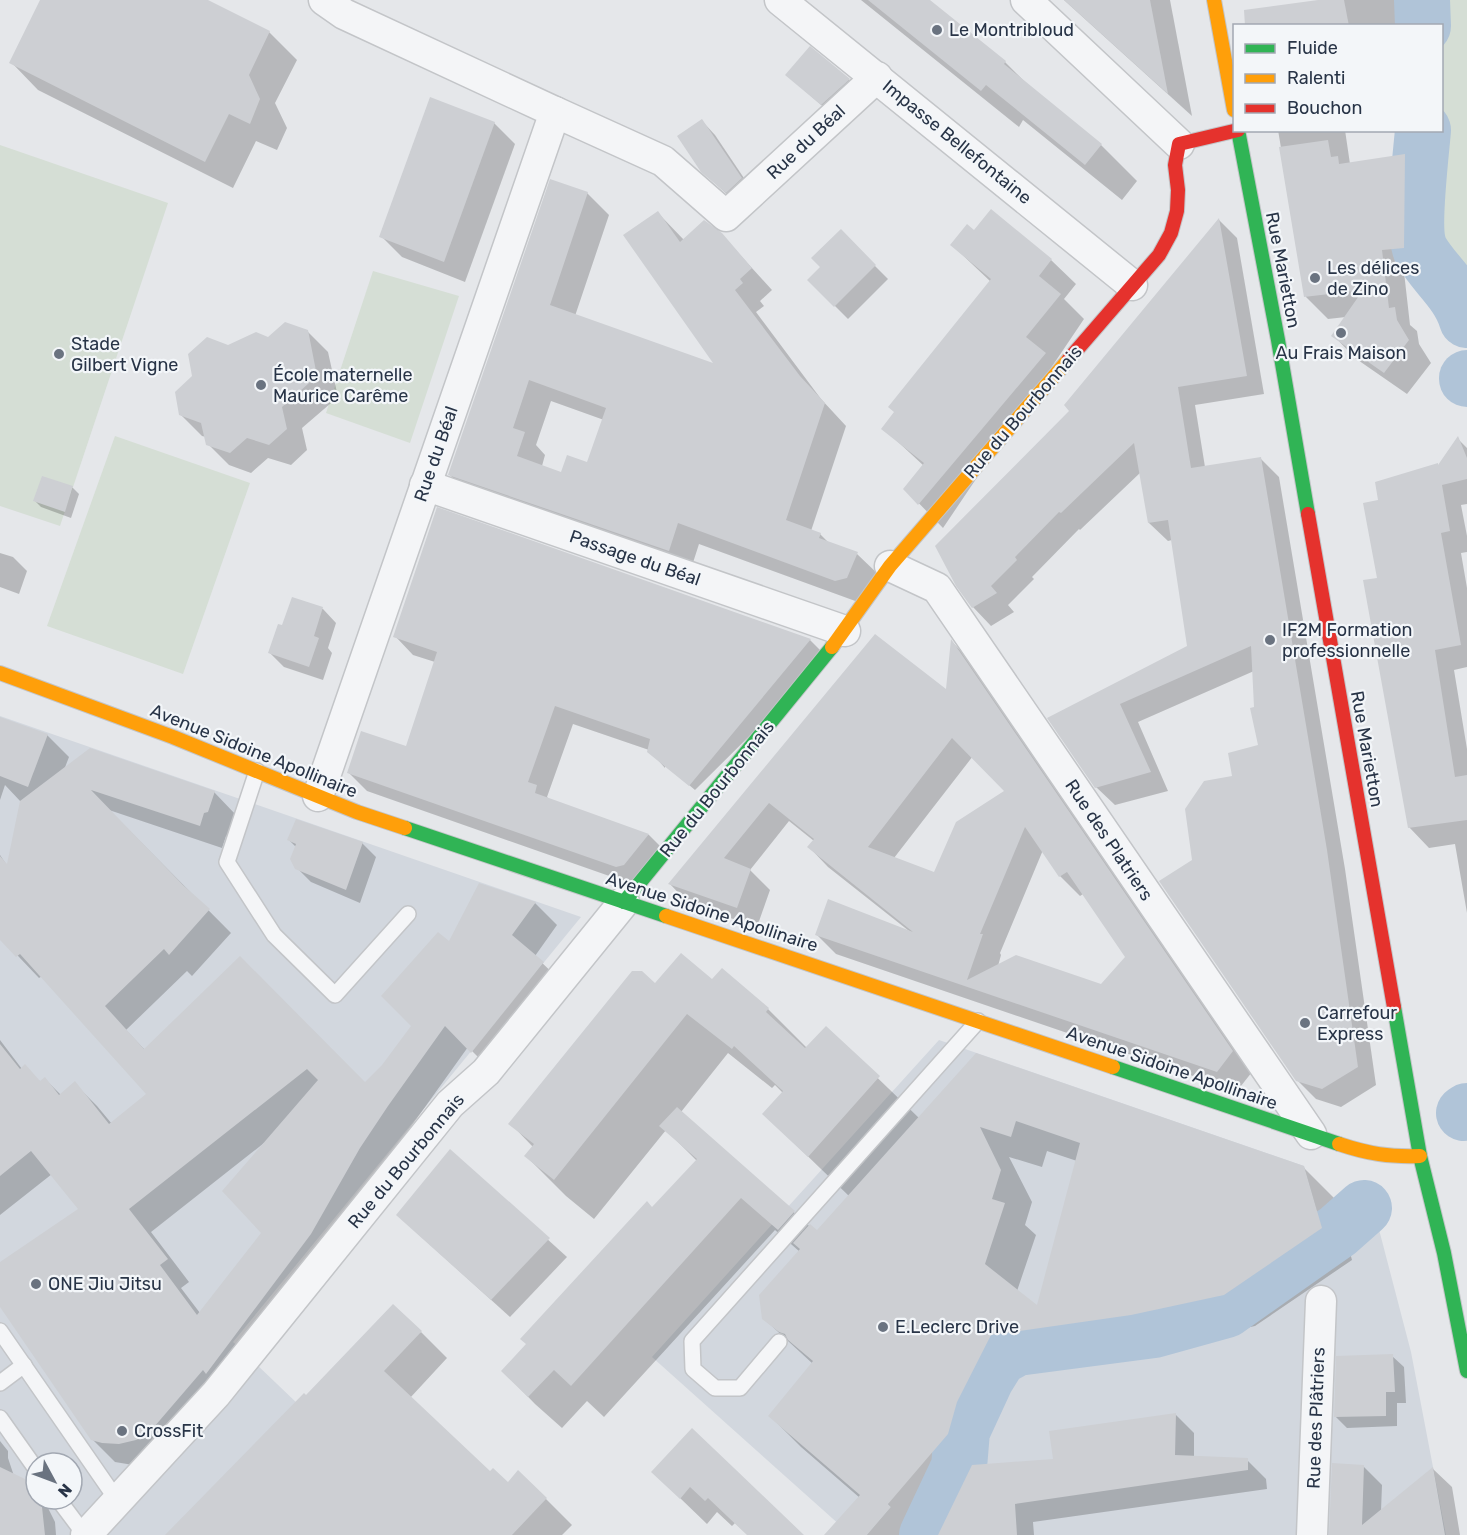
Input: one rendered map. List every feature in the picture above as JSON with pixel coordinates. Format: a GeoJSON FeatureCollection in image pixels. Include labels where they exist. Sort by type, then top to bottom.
{"type":"FeatureCollection","features":[{"type":"Feature","properties":{"kind":"main road"},"geometry":{"type":"LineString","coordinates":[[1214,0],[1233,104]]}},
{"type":"Feature","properties":{"kind":"main road"},"geometry":{"type":"LineString","coordinates":[[1224,55],[1232,22]]}},
{"type":"Feature","properties":{"kind":"main road"},"geometry":{"type":"LineString","coordinates":[[1179,144],[1233,131]]}},
{"type":"Feature","properties":{"kind":"main road","name":"Rue Marietton"},"geometry":{"type":"LineString","coordinates":[[1238,132],[1278,340],[1420,1156],[1444,1253],[1467,1371]]}},
{"type":"Feature","properties":{"kind":"main road","name":"Rue du Bourbonnais"},"geometry":{"type":"LineString","coordinates":[[624,902],[845,631],[890,566],[1159,255],[1171,233],[1177,212],[1178,190],[1175,165],[1179,144]]}},
{"type":"Feature","properties":{"kind":"main road","name":"Avenue Sidoine Apollinaire"},"geometry":{"type":"LineString","coordinates":[[0,673],[173,737],[357,812],[1359,1151],[1379,1155],[1420,1156]]}},
{"type":"Feature","properties":{"kind":"main road"},"geometry":{"type":"LineString","coordinates":[[1449,1282],[1467,1289]]}},
{"type":"Feature","properties":{"kind":"street","name":"Rue du Béal"},"geometry":{"type":"LineString","coordinates":[[324,0],[344,14],[663,161],[726,216],[877,77]]}},
{"type":"Feature","properties":{"kind":"street","name":"Impasse Bellefontaine"},"geometry":{"type":"LineString","coordinates":[[780,0],[1132,285]]}},
{"type":"Feature","properties":{"kind":"street"},"geometry":{"type":"LineString","coordinates":[[1026,0],[1179,144]]}},
{"type":"Feature","properties":{"kind":"street","name":"Rue du Béal"},"geometry":{"type":"LineString","coordinates":[[318,796],[555,112]]}},
{"type":"Feature","properties":{"kind":"street","name":"Passage du Béal"},"geometry":{"type":"LineString","coordinates":[[425,485],[845,631]]}},
{"type":"Feature","properties":{"kind":"street","name":"Rue des Platriers"},"geometry":{"type":"LineString","coordinates":[[890,566],[937,588],[1311,1134]]}},
{"type":"Feature","properties":{"kind":"street","name":"Rue du Bourbonnais"},"geometry":{"type":"LineString","coordinates":[[86,1535],[216,1394],[450,1104],[486,1072],[624,902]]}},
{"type":"Feature","properties":{"kind":"street","name":"Rue des Plâtriers"},"geometry":{"type":"LineString","coordinates":[[1312,1535],[1321,1301]]}},
{"type":"Feature","properties":{"kind":"lane"},"geometry":{"type":"LineString","coordinates":[[257,771],[227,862],[274,935],[336,995],[408,914]]}},
{"type":"Feature","properties":{"kind":"lane"},"geometry":{"type":"LineString","coordinates":[[779,1342],[741,1388],[715,1388],[693,1369],[692,1341],[978,1021]]}},
{"type":"Feature","properties":{"kind":"lane"},"geometry":{"type":"LineString","coordinates":[[0,1331],[117,1500]]}},
{"type":"Feature","properties":{"kind":"lane"},"geometry":{"type":"LineString","coordinates":[[0,1383],[24,1365]]}},
{"type":"Feature","properties":{"kind":"lane"},"geometry":{"type":"LineString","coordinates":[[0,1418],[24,1453]]}},
{"type":"Feature","properties":{"kind":"lane"},"geometry":{"type":"LineString","coordinates":[[67,1511],[86,1535]]}},
{"type":"Feature","properties":{"kind":"shaded area"},"geometry":{"type":"Polygon","coordinates":[[[1437,0],[1467,0],[1467,288],[1445,258],[1430,219],[1433,132],[1443,132],[1443,24],[1438,24],[1437,0]]]}},
{"type":"Feature","properties":{"kind":"shaded area","name":"Stade Gilbert Vigne"},"geometry":{"type":"Polygon","coordinates":[[[0,145],[168,203],[60,526],[0,506],[0,145]]]}},
{"type":"Feature","properties":{"kind":"shaded area"},"geometry":{"type":"Polygon","coordinates":[[[373,271],[459,296],[410,443],[326,413],[373,271]]]}},
{"type":"Feature","properties":{"kind":"shaded area"},"geometry":{"type":"Polygon","coordinates":[[[115,436],[250,483],[183,674],[47,626],[115,436]]]}},
{"type":"Feature","properties":{"kind":"shaded area"},"geometry":{"type":"Polygon","coordinates":[[[0,716],[581,917],[233,1342],[435,1535],[0,1535],[0,716]]]}},
{"type":"Feature","properties":{"kind":"shaded area"},"geometry":{"type":"Polygon","coordinates":[[[939,1040],[1304,1166],[1322,1228],[1224,1295],[1181,1308],[991,1334],[957,1402],[948,1434],[888,1503],[891,1507],[867,1535],[851,1535],[652,1357],[939,1040]]]}},
{"type":"Feature","properties":{"kind":"shaded area"},"geometry":{"type":"Polygon","coordinates":[[[1376,1218],[1411,1352],[1446,1535],[938,1535],[1024,1356],[1186,1335],[1236,1320],[1305,1275],[1310,1278],[1376,1218]]]}},
{"type":"Feature","properties":{"kind":"building"},"geometry":{"type":"Polygon","coordinates":[[[40,0],[208,0],[270,31],[249,75],[260,99],[250,124],[229,114],[205,162],[9,63],[40,0]]]}},
{"type":"Feature","properties":{"kind":"building"},"geometry":{"type":"Polygon","coordinates":[[[868,0],[930,0],[1006,61],[1004,64],[1102,144],[1085,165],[986,85],[981,91],[868,0]]]}},
{"type":"Feature","properties":{"kind":"building"},"geometry":{"type":"Polygon","coordinates":[[[1064,0],[1150,0],[1168,94],[1064,0]]]}},
{"type":"Feature","properties":{"kind":"building"},"geometry":{"type":"Polygon","coordinates":[[[1318,0],[1344,0],[1349,24],[1245,24],[1244,10],[1318,0]]]}},
{"type":"Feature","properties":{"kind":"building"},"geometry":{"type":"Polygon","coordinates":[[[810,46],[850,79],[821,105],[785,75],[810,46]]]}},
{"type":"Feature","properties":{"kind":"building"},"geometry":{"type":"Polygon","coordinates":[[[430,97],[495,122],[444,262],[379,237],[430,97]]]}},
{"type":"Feature","properties":{"kind":"building"},"geometry":{"type":"Polygon","coordinates":[[[702,119],[742,178],[726,193],[701,172],[677,136],[702,119]]]}},
{"type":"Feature","properties":{"kind":"building"},"geometry":{"type":"Polygon","coordinates":[[[1328,140],[1331,157],[1338,156],[1339,164],[1405,154],[1404,248],[1382,250],[1389,308],[1395,307],[1397,320],[1409,340],[1384,373],[1331,336],[1363,290],[1304,297],[1279,147],[1328,140]]]}},
{"type":"Feature","properties":{"kind":"building"},"geometry":{"type":"Polygon","coordinates":[[[550,179],[588,192],[550,305],[713,363],[623,235],[658,211],[680,242],[704,220],[722,233],[752,268],[740,279],[743,283],[735,290],[800,376],[825,403],[786,520],[821,533],[819,538],[858,552],[847,578],[835,581],[678,523],[669,551],[448,475],[550,179]],[[529,380],[513,428],[525,432],[517,456],[561,472],[567,455],[587,462],[606,408],[529,380]]]}},
{"type":"Feature","properties":{"kind":"building"},"geometry":{"type":"Polygon","coordinates":[[[991,209],[1052,259],[1039,276],[1061,294],[1026,337],[1046,353],[918,505],[903,489],[924,463],[881,429],[894,412],[888,407],[991,279],[950,245],[967,224],[974,230],[991,209]]]}},
{"type":"Feature","properties":{"kind":"building"},"geometry":{"type":"Polygon","coordinates":[[[1219,218],[1247,376],[1178,387],[1191,468],[1261,457],[1327,850],[1358,1067],[1322,1089],[1296,1081],[1159,881],[1192,860],[1185,809],[1204,781],[1232,776],[1228,753],[1258,745],[1250,708],[1254,707],[1251,646],[1120,704],[1151,772],[1095,788],[1047,718],[1187,646],[1168,520],[1148,523],[1134,443],[1061,513],[1059,512],[1015,557],[1017,560],[991,586],[997,593],[972,608],[956,586],[935,546],[1069,411],[1064,405],[1219,218]]]}},
{"type":"Feature","properties":{"kind":"building"},"geometry":{"type":"Polygon","coordinates":[[[841,229],[876,265],[834,307],[807,280],[820,267],[811,258],[841,229]]]}},
{"type":"Feature","properties":{"kind":"building"},"geometry":{"type":"Polygon","coordinates":[[[285,322],[308,330],[317,376],[282,407],[287,429],[269,445],[247,438],[230,453],[206,445],[201,423],[179,415],[175,392],[192,376],[188,354],[207,337],[228,345],[256,332],[268,337],[285,322]]]}},
{"type":"Feature","properties":{"kind":"building"},"geometry":{"type":"Polygon","coordinates":[[[1458,436],[1467,458],[1467,479],[1442,485],[1450,531],[1441,533],[1461,645],[1435,650],[1455,777],[1467,775],[1467,820],[1408,828],[1363,580],[1377,578],[1363,503],[1378,500],[1375,482],[1438,463],[1438,465],[1458,436]]]}},
{"type":"Feature","properties":{"kind":"building"},"geometry":{"type":"Polygon","coordinates":[[[42,476],[73,486],[65,512],[33,501],[42,476]]]}},
{"type":"Feature","properties":{"kind":"building"},"geometry":{"type":"Polygon","coordinates":[[[437,507],[811,639],[689,786],[647,752],[650,739],[555,706],[528,782],[537,785],[535,793],[649,834],[624,865],[616,867],[347,773],[361,731],[406,746],[437,652],[393,637],[437,507]]]}},
{"type":"Feature","properties":{"kind":"building"},"geometry":{"type":"Polygon","coordinates":[[[292,597],[323,607],[314,636],[319,638],[309,667],[268,653],[278,624],[282,625],[292,597]]]}},
{"type":"Feature","properties":{"kind":"building"},"geometry":{"type":"Polygon","coordinates":[[[875,634],[946,689],[951,639],[1233,1051],[1217,1072],[815,935],[828,899],[913,932],[807,847],[814,839],[769,803],[724,858],[751,869],[737,908],[668,884],[875,634]],[[952,738],[868,847],[934,872],[956,822],[1004,791],[952,738]],[[1025,827],[980,934],[983,934],[967,980],[1016,955],[1101,984],[1125,957],[1067,872],[1059,877],[1025,827]]]}},
{"type":"Feature","properties":{"kind":"building"},"geometry":{"type":"Polygon","coordinates":[[[0,717],[48,734],[28,787],[0,776],[0,717]]]}},
{"type":"Feature","properties":{"kind":"building"},"geometry":{"type":"Polygon","coordinates":[[[90,748],[215,791],[208,812],[204,813],[200,826],[91,790],[183,885],[210,909],[169,955],[164,949],[105,1006],[144,1049],[240,956],[365,1082],[382,1065],[411,1026],[381,996],[438,932],[449,941],[479,883],[536,902],[512,935],[544,962],[471,1053],[445,1026],[360,1148],[311,1234],[206,1374],[203,1370],[148,1434],[119,1444],[91,1440],[0,1307],[0,1262],[78,1209],[31,1151],[0,1176],[0,1044],[20,1069],[25,1064],[40,1081],[45,1077],[59,1095],[75,1081],[109,1124],[146,1094],[20,954],[16,957],[0,940],[0,856],[7,864],[20,801],[90,748]],[[307,1069],[129,1209],[168,1259],[160,1265],[197,1315],[261,1233],[222,1191],[318,1080],[307,1069]]]}},
{"type":"Feature","properties":{"kind":"building"},"geometry":{"type":"Polygon","coordinates":[[[296,819],[363,842],[346,890],[295,869],[290,859],[296,844],[287,840],[296,819]]]}},
{"type":"Feature","properties":{"kind":"building"},"geometry":{"type":"Polygon","coordinates":[[[681,953],[712,979],[722,968],[769,1008],[766,1012],[805,1048],[826,1026],[880,1076],[808,1157],[762,1114],[783,1091],[734,1046],[732,1049],[687,1014],[554,1180],[524,1156],[534,1144],[508,1124],[632,971],[642,971],[655,983],[681,953]]]}},
{"type":"Feature","properties":{"kind":"building"},"geometry":{"type":"Polygon","coordinates":[[[976,1053],[1304,1166],[1322,1228],[1224,1295],[1131,1315],[991,1335],[957,1402],[948,1434],[888,1504],[891,1507],[867,1535],[824,1535],[860,1495],[768,1416],[813,1361],[788,1340],[785,1334],[762,1319],[759,1295],[800,1249],[793,1243],[810,1224],[817,1230],[976,1053]],[[1016,1121],[1011,1137],[980,1127],[1001,1170],[992,1199],[1005,1203],[985,1264],[1037,1305],[1080,1143],[1016,1121]]]}},
{"type":"Feature","properties":{"kind":"building"},"geometry":{"type":"Polygon","coordinates":[[[677,1107],[795,1211],[778,1230],[741,1198],[571,1386],[554,1370],[528,1397],[501,1371],[526,1344],[520,1339],[647,1201],[652,1207],[697,1159],[659,1126],[677,1107]]]}},
{"type":"Feature","properties":{"kind":"building"},"geometry":{"type":"Polygon","coordinates":[[[450,1149],[550,1238],[491,1300],[396,1215],[450,1149]]]}},
{"type":"Feature","properties":{"kind":"building"},"geometry":{"type":"Polygon","coordinates":[[[393,1304],[422,1331],[384,1371],[490,1471],[493,1468],[508,1482],[518,1470],[547,1498],[512,1535],[165,1535],[304,1393],[306,1395],[393,1304]]]}},
{"type":"Feature","properties":{"kind":"building"},"geometry":{"type":"Polygon","coordinates":[[[1393,1354],[1395,1392],[1386,1392],[1386,1416],[1334,1417],[1336,1356],[1393,1354]]]}},
{"type":"Feature","properties":{"kind":"building"},"geometry":{"type":"Polygon","coordinates":[[[1176,1413],[1175,1455],[1248,1458],[1248,1470],[1015,1504],[1017,1535],[938,1535],[972,1465],[1053,1459],[1049,1431],[1176,1413]]]}},
{"type":"Feature","properties":{"kind":"building"},"geometry":{"type":"Polygon","coordinates":[[[692,1428],[804,1535],[747,1535],[708,1498],[705,1501],[690,1487],[680,1499],[651,1472],[692,1428]]]}},
{"type":"Feature","properties":{"kind":"building"},"geometry":{"type":"Polygon","coordinates":[[[1332,1463],[1364,1465],[1362,1525],[1433,1467],[1445,1535],[1329,1535],[1332,1463]]]}},
{"type":"Feature","properties":{"kind":"building"},"geometry":{"type":"Polygon","coordinates":[[[0,1467],[24,1479],[24,1511],[42,1511],[45,1535],[0,1535],[0,1467]]]}},
{"type":"Feature","properties":{"kind":"waterway"},"geometry":{"type":"LineString","coordinates":[[1422,0],[1423,24]]}},
{"type":"Feature","properties":{"kind":"waterway"},"geometry":{"type":"LineString","coordinates":[[1423,132],[1417,193],[1418,241],[1427,260],[1453,292],[1467,320]]}},
{"type":"Feature","properties":{"kind":"waterway"},"geometry":{"type":"LineString","coordinates":[[927,1535],[959,1467],[962,1431],[986,1379],[999,1358],[1017,1348],[1154,1330],[1226,1310],[1338,1231],[1364,1208]]}},
{"type":"Feature","properties":{"kind":"traffic: fast"},"geometry":{"type":"LineString","coordinates":[[1238,132],[1308,514]]}},
{"type":"Feature","properties":{"kind":"traffic: fast"},"geometry":{"type":"LineString","coordinates":[[624,902],[832,647]]}},
{"type":"Feature","properties":{"kind":"traffic: fast"},"geometry":{"type":"LineString","coordinates":[[405,828],[666,916]]}},
{"type":"Feature","properties":{"kind":"traffic: fast"},"geometry":{"type":"LineString","coordinates":[[1394,1007],[1420,1156],[1444,1253],[1467,1371]]}},
{"type":"Feature","properties":{"kind":"traffic: fast"},"geometry":{"type":"LineString","coordinates":[[1113,1067],[1339,1144]]}},
{"type":"Feature","properties":{"kind":"traffic: slow"},"geometry":{"type":"LineString","coordinates":[[1214,0],[1233,104]]}},
{"type":"Feature","properties":{"kind":"traffic: slow"},"geometry":{"type":"LineString","coordinates":[[832,647],[890,566],[1069,359]]}},
{"type":"Feature","properties":{"kind":"traffic: slow"},"geometry":{"type":"LineString","coordinates":[[0,673],[173,737],[357,812],[405,828]]}},
{"type":"Feature","properties":{"kind":"traffic: slow"},"geometry":{"type":"LineString","coordinates":[[666,916],[1113,1067]]}},
{"type":"Feature","properties":{"kind":"traffic: slow"},"geometry":{"type":"LineString","coordinates":[[1339,1144],[1379,1154],[1420,1156]]}},
{"type":"Feature","properties":{"kind":"traffic: jam"},"geometry":{"type":"LineString","coordinates":[[1069,359],[1159,255],[1171,233],[1177,211],[1178,190],[1175,165],[1179,144],[1233,131]]}},
{"type":"Feature","properties":{"kind":"traffic: jam"},"geometry":{"type":"LineString","coordinates":[[1308,514],[1394,1007]]}},
{"type":"Feature","properties":{"kind":"place","name":"Le Montribloud"},"geometry":{"type":"Point","coordinates":[937,30]}},
{"type":"Feature","properties":{"kind":"place","name":"Les délices de Zino"},"geometry":{"type":"Point","coordinates":[1315,278]}},
{"type":"Feature","properties":{"kind":"place","name":"Au Frais Maison"},"geometry":{"type":"Point","coordinates":[1341,333]}},
{"type":"Feature","properties":{"kind":"place","name":"Stade Gilbert Vigne"},"geometry":{"type":"Point","coordinates":[59,354]}},
{"type":"Feature","properties":{"kind":"place","name":"École maternelle Maurice Carême"},"geometry":{"type":"Point","coordinates":[261,385]}},
{"type":"Feature","properties":{"kind":"place","name":"IF2M Formation professionnelle"},"geometry":{"type":"Point","coordinates":[1270,640]}},
{"type":"Feature","properties":{"kind":"place","name":"Carrefour Express"},"geometry":{"type":"Point","coordinates":[1305,1023]}},
{"type":"Feature","properties":{"kind":"place","name":"ONE Jiu Jitsu"},"geometry":{"type":"Point","coordinates":[36,1284]}},
{"type":"Feature","properties":{"kind":"place","name":"E.Leclerc Drive"},"geometry":{"type":"Point","coordinates":[883,1327]}},
{"type":"Feature","properties":{"kind":"place","name":"CrossFit"},"geometry":{"type":"Point","coordinates":[122,1431]}}]}
